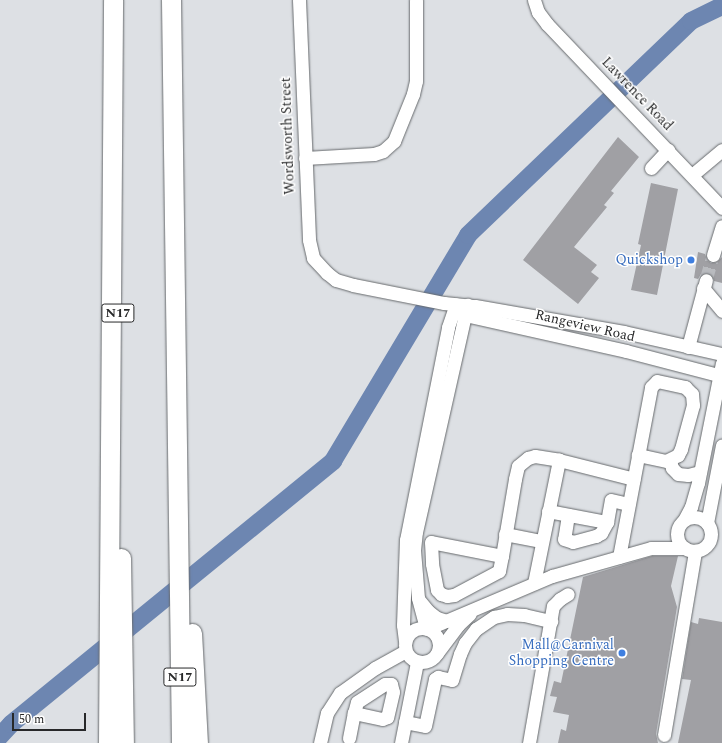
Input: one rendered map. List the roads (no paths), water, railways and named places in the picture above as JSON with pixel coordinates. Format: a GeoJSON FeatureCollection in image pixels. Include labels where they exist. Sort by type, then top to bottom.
{"type":"FeatureCollection","features":[{"type":"Feature","properties":{"kind":"highway","name":"N17"},"geometry":{"type":"LineString","coordinates":[[114,0],[115,632],[122,660],[124,743]]}},
{"type":"Feature","properties":{"kind":"highway","name":"N17"},"geometry":{"type":"LineString","coordinates":[[172,0],[177,454],[184,604],[181,743]]}},
{"type":"Feature","properties":{"kind":"highway"},"geometry":{"type":"LineString","coordinates":[[184,604],[198,743]]}},
{"type":"Feature","properties":{"kind":"highway"},"geometry":{"type":"LineString","coordinates":[[108,743],[108,675],[115,632]]}},
{"type":"Feature","properties":{"kind":"street","name":"Wordsworth Street"},"geometry":{"type":"LineString","coordinates":[[299,0],[310,250],[313,258],[321,267]]}},
{"type":"Feature","properties":{"kind":"street"},"geometry":{"type":"LineString","coordinates":[[305,158],[374,154],[383,151],[394,141],[413,94],[416,82],[416,0]]}},
{"type":"Feature","properties":{"kind":"street","name":"Lawrence Road"},"geometry":{"type":"LineString","coordinates":[[534,0],[538,12],[547,24],[722,208]]}},
{"type":"Feature","properties":{"kind":"street"},"geometry":{"type":"LineString","coordinates":[[651,168],[668,150]]}},
{"type":"Feature","properties":{"kind":"street"},"geometry":{"type":"LineString","coordinates":[[692,175],[722,150]]}},
{"type":"Feature","properties":{"kind":"street"},"geometry":{"type":"LineString","coordinates":[[713,255],[722,226]]}},
{"type":"Feature","properties":{"kind":"street","name":"Rangeview Road"},"geometry":{"type":"LineString","coordinates":[[321,267],[331,277],[344,283],[398,294],[626,351],[721,372]]}},
{"type":"Feature","properties":{"kind":"street"},"geometry":{"type":"LineString","coordinates":[[688,347],[705,284],[722,311]]}},
{"type":"Feature","properties":{"kind":"street"},"geometry":{"type":"LineString","coordinates":[[427,629],[418,598],[414,550],[452,307]]}},
{"type":"Feature","properties":{"kind":"street"},"geometry":{"type":"LineString","coordinates":[[452,307],[406,540],[403,625],[408,656],[418,662],[429,661],[437,654],[458,625],[474,610]]}},
{"type":"Feature","properties":{"kind":"street","name":"Rangeview Road"},"geometry":{"type":"LineString","coordinates":[[452,307],[624,332],[722,354]]}},
{"type":"Feature","properties":{"kind":"street"},"geometry":{"type":"LineString","coordinates":[[690,550],[678,540],[681,525],[691,507],[700,472],[721,372]]}},
{"type":"Feature","properties":{"kind":"street"},"geometry":{"type":"LineString","coordinates":[[619,557],[650,387],[655,381],[659,381],[685,387],[693,397],[693,405],[681,449],[676,456],[670,460],[664,461],[638,455]]}},
{"type":"Feature","properties":{"kind":"street"},"geometry":{"type":"LineString","coordinates":[[427,629],[534,583],[619,557],[651,548],[690,550],[704,548],[715,534],[722,447]]}},
{"type":"Feature","properties":{"kind":"street"},"geometry":{"type":"LineString","coordinates":[[502,556],[431,542],[432,564],[437,590],[441,594],[447,596],[454,595],[499,571],[502,556],[505,534],[515,479],[520,464],[528,458],[536,456],[559,460],[634,479]]}},
{"type":"Feature","properties":{"kind":"street"},"geometry":{"type":"LineString","coordinates":[[534,583],[541,541],[559,460]]}},
{"type":"Feature","properties":{"kind":"street"},"geometry":{"type":"LineString","coordinates":[[670,460],[672,468],[678,474],[688,475],[700,472]]}},
{"type":"Feature","properties":{"kind":"street"},"geometry":{"type":"LineString","coordinates":[[568,515],[564,537],[566,540],[573,542],[598,535],[607,522],[611,500],[629,504]]}},
{"type":"Feature","properties":{"kind":"street"},"geometry":{"type":"LineString","coordinates":[[548,511],[607,522]]}},
{"type":"Feature","properties":{"kind":"street"},"geometry":{"type":"LineString","coordinates":[[651,548],[688,518],[698,517],[715,534]]}},
{"type":"Feature","properties":{"kind":"street"},"geometry":{"type":"LineString","coordinates":[[505,534],[541,541]]}},
{"type":"Feature","properties":{"kind":"street"},"geometry":{"type":"LineString","coordinates":[[664,735],[690,550]]}},
{"type":"Feature","properties":{"kind":"street"},"geometry":{"type":"LineString","coordinates":[[529,743],[553,606],[568,594]]}},
{"type":"Feature","properties":{"kind":"street"},"geometry":{"type":"LineString","coordinates":[[418,598],[428,611],[437,618],[447,620]]}},
{"type":"Feature","properties":{"kind":"street"},"geometry":{"type":"LineString","coordinates":[[405,722],[425,726],[435,679],[452,680],[465,643],[476,629],[494,617],[507,614],[524,615],[551,621]]}},
{"type":"Feature","properties":{"kind":"street"},"geometry":{"type":"LineString","coordinates":[[320,743],[327,713],[331,704],[340,693],[406,646],[411,632],[421,628],[427,629],[437,637],[439,645],[437,654]]}},
{"type":"Feature","properties":{"kind":"street"},"geometry":{"type":"LineString","coordinates":[[401,743],[418,662]]}},
{"type":"Feature","properties":{"kind":"street"},"geometry":{"type":"LineString","coordinates":[[349,738],[354,713]]}},
{"type":"Feature","properties":{"kind":"waterway"},"geometry":{"type":"LineString","coordinates":[[0,736],[11,724],[333,461],[468,235],[691,21],[722,6]]}},
{"type":"Feature","properties":{"kind":"tunnel"},"geometry":{"type":"LineString","coordinates":[[706,280],[713,255]]}},
{"type":"Feature","properties":{"kind":"place","name":"Quickshop"},"geometry":{"type":"Point","coordinates":[691,260]}},
{"type":"Feature","properties":{"kind":"place","name":"Mall@Carnival Shopping Centre"},"geometry":{"type":"Point","coordinates":[622,653]}}]}
